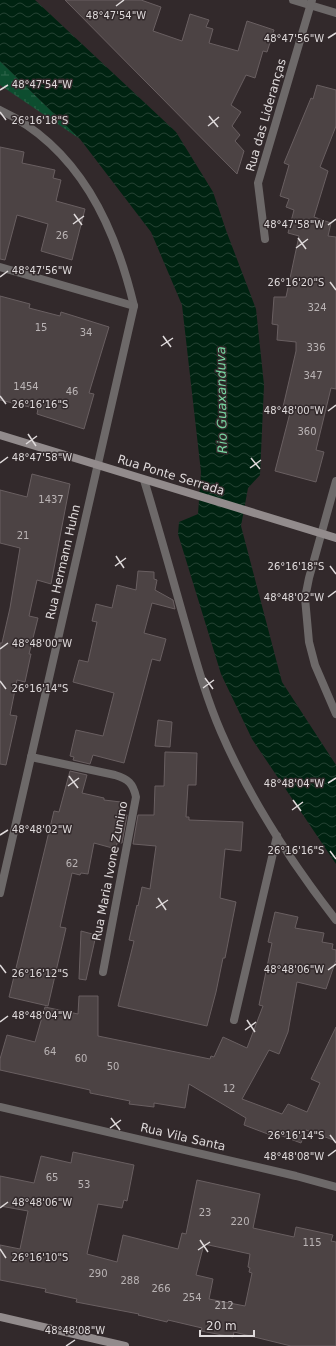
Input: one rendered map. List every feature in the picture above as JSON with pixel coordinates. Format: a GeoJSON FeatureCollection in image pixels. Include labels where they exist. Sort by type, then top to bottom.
{"type":"FeatureCollection","features":[{"type":"Feature","properties":{"kind":"street"},"geometry":{"type":"LineString","coordinates":[[293,0],[311,3],[336,13]]}},
{"type":"Feature","properties":{"kind":"street","name":"Rua das Lideranças"},"geometry":{"type":"LineString","coordinates":[[265,239],[258,183],[311,3]]}},
{"type":"Feature","properties":{"kind":"street"},"geometry":{"type":"LineString","coordinates":[[0,110],[36,131],[55,147],[73,168],[98,206],[114,238],[125,270],[134,306]]}},
{"type":"Feature","properties":{"kind":"street"},"geometry":{"type":"LineString","coordinates":[[0,266],[134,306]]}},
{"type":"Feature","properties":{"kind":"street","name":"Rua Hermann Huhn"},"geometry":{"type":"LineString","coordinates":[[0,893],[134,306]]}},
{"type":"Feature","properties":{"kind":"street","name":"Rua Ponte Serrada"},"geometry":{"type":"LineString","coordinates":[[0,435],[336,538]]}},
{"type":"Feature","properties":{"kind":"street"},"geometry":{"type":"LineString","coordinates":[[144,480],[202,681],[220,730],[238,769],[277,836],[336,920]]}},
{"type":"Feature","properties":{"kind":"street"},"geometry":{"type":"LineString","coordinates":[[336,481],[320,533],[305,598],[306,620],[315,665],[336,713]]}},
{"type":"Feature","properties":{"kind":"street","name":"Rua Maria Ivone Zunino"},"geometry":{"type":"LineString","coordinates":[[31,757],[115,775],[128,779],[134,788],[136,797],[103,972]]}},
{"type":"Feature","properties":{"kind":"street"},"geometry":{"type":"LineString","coordinates":[[234,1020],[277,836]]}},
{"type":"Feature","properties":{"kind":"street","name":"Rua Vila Santa"},"geometry":{"type":"LineString","coordinates":[[0,1107],[296,1176],[336,1187]]}},
{"type":"Feature","properties":{"kind":"street"},"geometry":{"type":"LineString","coordinates":[[0,1317],[125,1346]]}},
{"type":"Feature","properties":{"kind":"green space"},"geometry":{"type":"Polygon","coordinates":[[[0,61],[80,139],[0,85],[0,61]]]}},
{"type":"Feature","properties":{"kind":"water","name":"Rio Guaxanduva"},"geometry":{"type":"Polygon","coordinates":[[[0,0],[35,0],[176,132],[213,192],[256,309],[264,385],[260,475],[248,488],[241,526],[282,682],[336,765],[336,864],[252,739],[221,674],[178,534],[179,522],[198,514],[201,472],[182,305],[151,232],[80,139],[0,61],[0,0]]]}},
{"type":"Feature","properties":{"kind":"building"},"geometry":{"type":"Polygon","coordinates":[[[65,0],[141,0],[161,7],[153,31],[182,41],[190,14],[209,20],[206,27],[213,29],[209,43],[238,51],[247,21],[274,30],[267,52],[263,51],[255,78],[246,75],[231,105],[241,112],[232,126],[240,135],[235,141],[244,151],[237,174],[65,0]]]}},
{"type":"Feature","properties":{"kind":"building"},"geometry":{"type":"Polygon","coordinates":[[[317,85],[336,90],[336,126],[320,167],[328,171],[314,217],[331,223],[328,236],[336,237],[336,389],[331,388],[316,450],[324,452],[316,482],[275,471],[291,409],[283,407],[296,351],[296,342],[277,340],[278,325],[272,324],[274,297],[286,297],[299,236],[288,233],[294,210],[286,207],[289,199],[280,196],[289,165],[284,163],[311,98],[313,99],[317,85]]]}},
{"type":"Feature","properties":{"kind":"building"},"geometry":{"type":"Polygon","coordinates":[[[0,147],[24,152],[22,163],[55,170],[53,178],[61,180],[56,201],[85,209],[72,260],[41,251],[48,224],[17,215],[5,260],[0,259],[0,147]]]}},
{"type":"Feature","properties":{"kind":"building"},"geometry":{"type":"Polygon","coordinates":[[[0,296],[30,304],[29,308],[60,316],[61,312],[109,327],[89,393],[94,394],[84,429],[37,414],[38,409],[0,400],[0,296]]]}},
{"type":"Feature","properties":{"kind":"building"},"geometry":{"type":"Polygon","coordinates":[[[32,474],[70,484],[51,584],[37,580],[29,616],[38,618],[29,654],[31,654],[25,682],[17,680],[10,715],[17,716],[6,765],[0,764],[0,643],[2,643],[10,608],[20,548],[0,543],[0,490],[27,497],[32,474]]]}},
{"type":"Feature","properties":{"kind":"building"},"geometry":{"type":"Polygon","coordinates":[[[138,571],[154,572],[154,579],[157,580],[155,590],[173,600],[175,609],[152,603],[144,633],[166,639],[160,661],[152,659],[124,763],[93,755],[90,764],[73,760],[74,757],[70,756],[76,730],[103,736],[114,693],[73,682],[79,660],[88,662],[97,622],[92,621],[96,604],[112,608],[117,585],[136,590],[138,571]]]}},
{"type":"Feature","properties":{"kind":"building"},"geometry":{"type":"Polygon","coordinates":[[[158,720],[172,722],[170,747],[155,746],[158,720]]]}},
{"type":"Feature","properties":{"kind":"building"},"geometry":{"type":"Polygon","coordinates":[[[165,752],[197,753],[196,785],[188,785],[186,817],[189,817],[189,820],[243,822],[241,851],[225,849],[220,898],[236,902],[225,958],[223,958],[207,1026],[118,1006],[134,941],[129,940],[137,905],[138,906],[142,887],[150,889],[156,846],[133,844],[138,815],[154,815],[155,786],[164,786],[165,752]]]}},
{"type":"Feature","properties":{"kind":"building"},"geometry":{"type":"Polygon","coordinates":[[[70,771],[87,775],[82,793],[104,798],[104,800],[121,802],[120,814],[127,815],[122,843],[117,843],[116,849],[94,843],[88,874],[81,873],[80,875],[72,873],[60,927],[66,928],[48,1006],[9,997],[54,811],[59,812],[70,771]]]}},
{"type":"Feature","properties":{"kind":"building"},"geometry":{"type":"Polygon","coordinates":[[[275,912],[298,917],[295,928],[324,933],[322,942],[333,944],[332,949],[336,950],[336,960],[326,989],[297,982],[288,1032],[279,1054],[269,1050],[242,1099],[282,1114],[288,1104],[307,1112],[320,1083],[311,1079],[336,1027],[336,1141],[306,1130],[301,1143],[274,1133],[273,1136],[244,1125],[246,1118],[189,1084],[185,1108],[154,1103],[154,1107],[129,1104],[130,1101],[90,1093],[90,1090],[0,1070],[0,1059],[7,1035],[35,1042],[45,1007],[78,1014],[79,996],[98,996],[98,1036],[210,1059],[211,1056],[214,1057],[223,1037],[247,1048],[263,1006],[259,1005],[272,943],[268,942],[275,912]]]}},
{"type":"Feature","properties":{"kind":"building"},"geometry":{"type":"Polygon","coordinates":[[[81,931],[96,935],[86,980],[79,979],[81,931]]]}},
{"type":"Feature","properties":{"kind":"building"},"geometry":{"type":"Polygon","coordinates":[[[73,1152],[134,1165],[127,1201],[124,1200],[122,1208],[98,1204],[87,1254],[117,1262],[123,1235],[178,1249],[182,1233],[186,1234],[197,1180],[260,1194],[253,1228],[294,1237],[296,1227],[333,1235],[331,1241],[336,1242],[336,1346],[291,1346],[234,1332],[233,1337],[201,1331],[202,1328],[76,1302],[77,1299],[45,1292],[46,1289],[0,1280],[0,1245],[20,1249],[28,1211],[0,1206],[0,1176],[34,1183],[41,1156],[71,1163],[73,1152]],[[204,1244],[196,1275],[213,1279],[209,1299],[245,1306],[252,1273],[249,1272],[250,1268],[248,1267],[250,1254],[204,1244]]]}}]}
